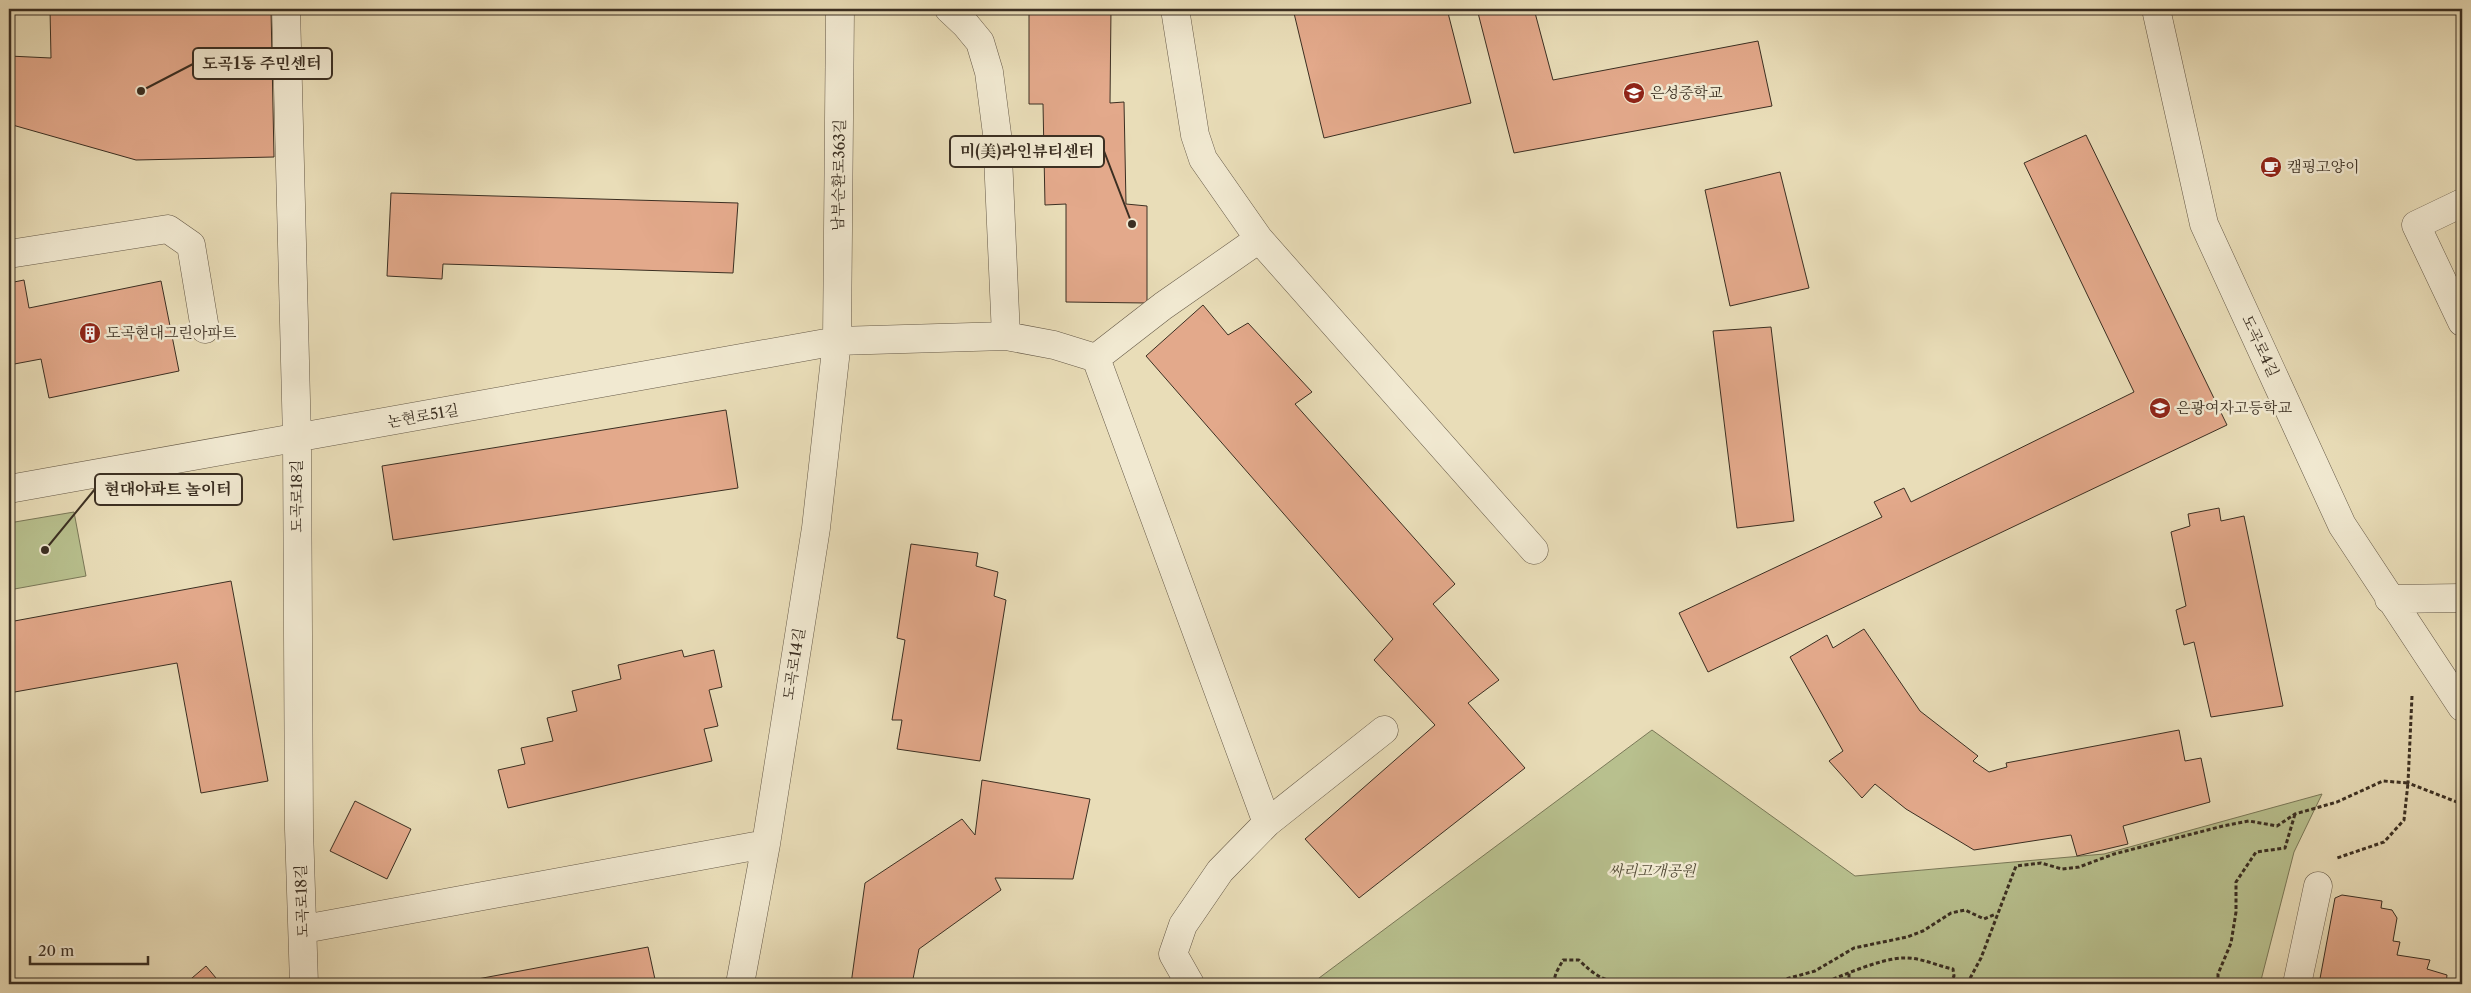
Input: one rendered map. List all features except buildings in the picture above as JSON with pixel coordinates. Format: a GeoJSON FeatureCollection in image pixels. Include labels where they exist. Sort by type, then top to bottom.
{"type":"FeatureCollection","features":[{"type":"Feature","properties":{"kind":"street","name":"도곡로18길"},"geometry":{"type":"LineString","coordinates":[[286,9],[297,439],[299,829],[304,928],[304,984]]}},
{"type":"Feature","properties":{"kind":"street","name":"남부순환로363길"},"geometry":{"type":"LineString","coordinates":[[837,341],[840,9]]}},
{"type":"Feature","properties":{"kind":"street"},"geometry":{"type":"LineString","coordinates":[[949,9],[980,42],[989,72],[997,134],[1006,336]]}},
{"type":"Feature","properties":{"kind":"street"},"geometry":{"type":"LineString","coordinates":[[1174,9],[1195,135],[1203,159],[1259,238],[1534,550]]}},
{"type":"Feature","properties":{"kind":"street","name":"도곡로4길"},"geometry":{"type":"LineString","coordinates":[[2156,9],[2204,224],[2342,525],[2389,600],[2415,633],[2462,707]]}},
{"type":"Feature","properties":{"kind":"street"},"geometry":{"type":"LineString","coordinates":[[2462,203],[2416,225],[2462,322]]}},
{"type":"Feature","properties":{"kind":"street"},"geometry":{"type":"LineString","coordinates":[[9,254],[168,228],[191,245],[205,329]]}},
{"type":"Feature","properties":{"kind":"street"},"geometry":{"type":"LineString","coordinates":[[1259,238],[1163,306],[1096,358],[1267,823]]}},
{"type":"Feature","properties":{"kind":"street","name":"논현로51길"},"geometry":{"type":"LineString","coordinates":[[9,489],[837,341],[1006,336],[1054,345],[1096,358]]}},
{"type":"Feature","properties":{"kind":"street","name":"도곡로14길"},"geometry":{"type":"LineString","coordinates":[[740,984],[766,844],[816,528],[837,341]]}},
{"type":"Feature","properties":{"kind":"street"},"geometry":{"type":"LineString","coordinates":[[2389,600],[2462,598]]}},
{"type":"Feature","properties":{"kind":"street"},"geometry":{"type":"LineString","coordinates":[[1190,984],[1173,954],[1183,925],[1220,871],[1267,823],[1384,730]]}},
{"type":"Feature","properties":{"kind":"street"},"geometry":{"type":"LineString","coordinates":[[304,928],[766,844]]}},
{"type":"Feature","properties":{"kind":"street"},"geometry":{"type":"LineString","coordinates":[[2297,984],[2318,886]]}},
{"type":"Feature","properties":{"kind":"path"},"geometry":{"type":"LineString","coordinates":[[2318,886],[2324,863],[2384,842],[2404,820],[2408,783],[2412,693]]}},
{"type":"Feature","properties":{"kind":"path"},"geometry":{"type":"LineString","coordinates":[[1968,984],[1981,958],[2016,866],[2041,862],[2062,869],[2079,867],[2114,854],[2223,826],[2249,821],[2277,826],[2295,814],[2337,802],[2383,781],[2408,783],[2462,804]]}},
{"type":"Feature","properties":{"kind":"path"},"geometry":{"type":"LineString","coordinates":[[2218,984],[2218,974],[2231,943],[2236,912],[2236,882],[2256,852],[2285,848],[2295,814]]}},
{"type":"Feature","properties":{"kind":"path"},"geometry":{"type":"LineString","coordinates":[[1768,984],[1814,971],[1854,948],[1907,937],[1923,931],[1952,913],[1965,910],[1984,919],[1997,914]]}},
{"type":"Feature","properties":{"kind":"path"},"geometry":{"type":"LineString","coordinates":[[1822,984],[1849,973],[1903,958],[1918,959],[1953,969],[1954,976],[1950,984]]}},
{"type":"Feature","properties":{"kind":"path"},"geometry":{"type":"LineString","coordinates":[[1553,984],[1563,960],[1579,960],[1593,974],[1607,982],[1622,984]]}},
{"type":"Feature","properties":{"kind":"path"},"geometry":{"type":"LineString","coordinates":[[1849,973],[1849,984]]}},
{"type":"Feature","properties":{"kind":"green space"},"geometry":{"type":"Polygon","coordinates":[[[74,512],[86,576],[9,590],[9,523],[74,512]]]}},
{"type":"Feature","properties":{"kind":"green space","name":"싸리고개공원"},"geometry":{"type":"Polygon","coordinates":[[[1652,730],[1855,876],[2104,854],[2322,794],[2294,852],[2260,984],[1311,984],[1652,730]]]}},
{"type":"Feature","properties":{"kind":"place","name":"도곡1동 주민센터"},"geometry":{"type":"Point","coordinates":[141,91]}},
{"type":"Feature","properties":{"kind":"place","name":"은성중학교"},"geometry":{"type":"Point","coordinates":[1634,93]}},
{"type":"Feature","properties":{"kind":"place","name":"캠핑고양이"},"geometry":{"type":"Point","coordinates":[2271,167]}},
{"type":"Feature","properties":{"kind":"place","name":"미(美)라인뷰티센터"},"geometry":{"type":"Point","coordinates":[1132,224]}},
{"type":"Feature","properties":{"kind":"place","name":"도곡현대그린아파트"},"geometry":{"type":"Point","coordinates":[90,333]}},
{"type":"Feature","properties":{"kind":"place","name":"은광여자고등학교"},"geometry":{"type":"Point","coordinates":[2160,408]}},
{"type":"Feature","properties":{"kind":"place","name":"현대아파트 놀이터"},"geometry":{"type":"Point","coordinates":[45,550]}}]}
